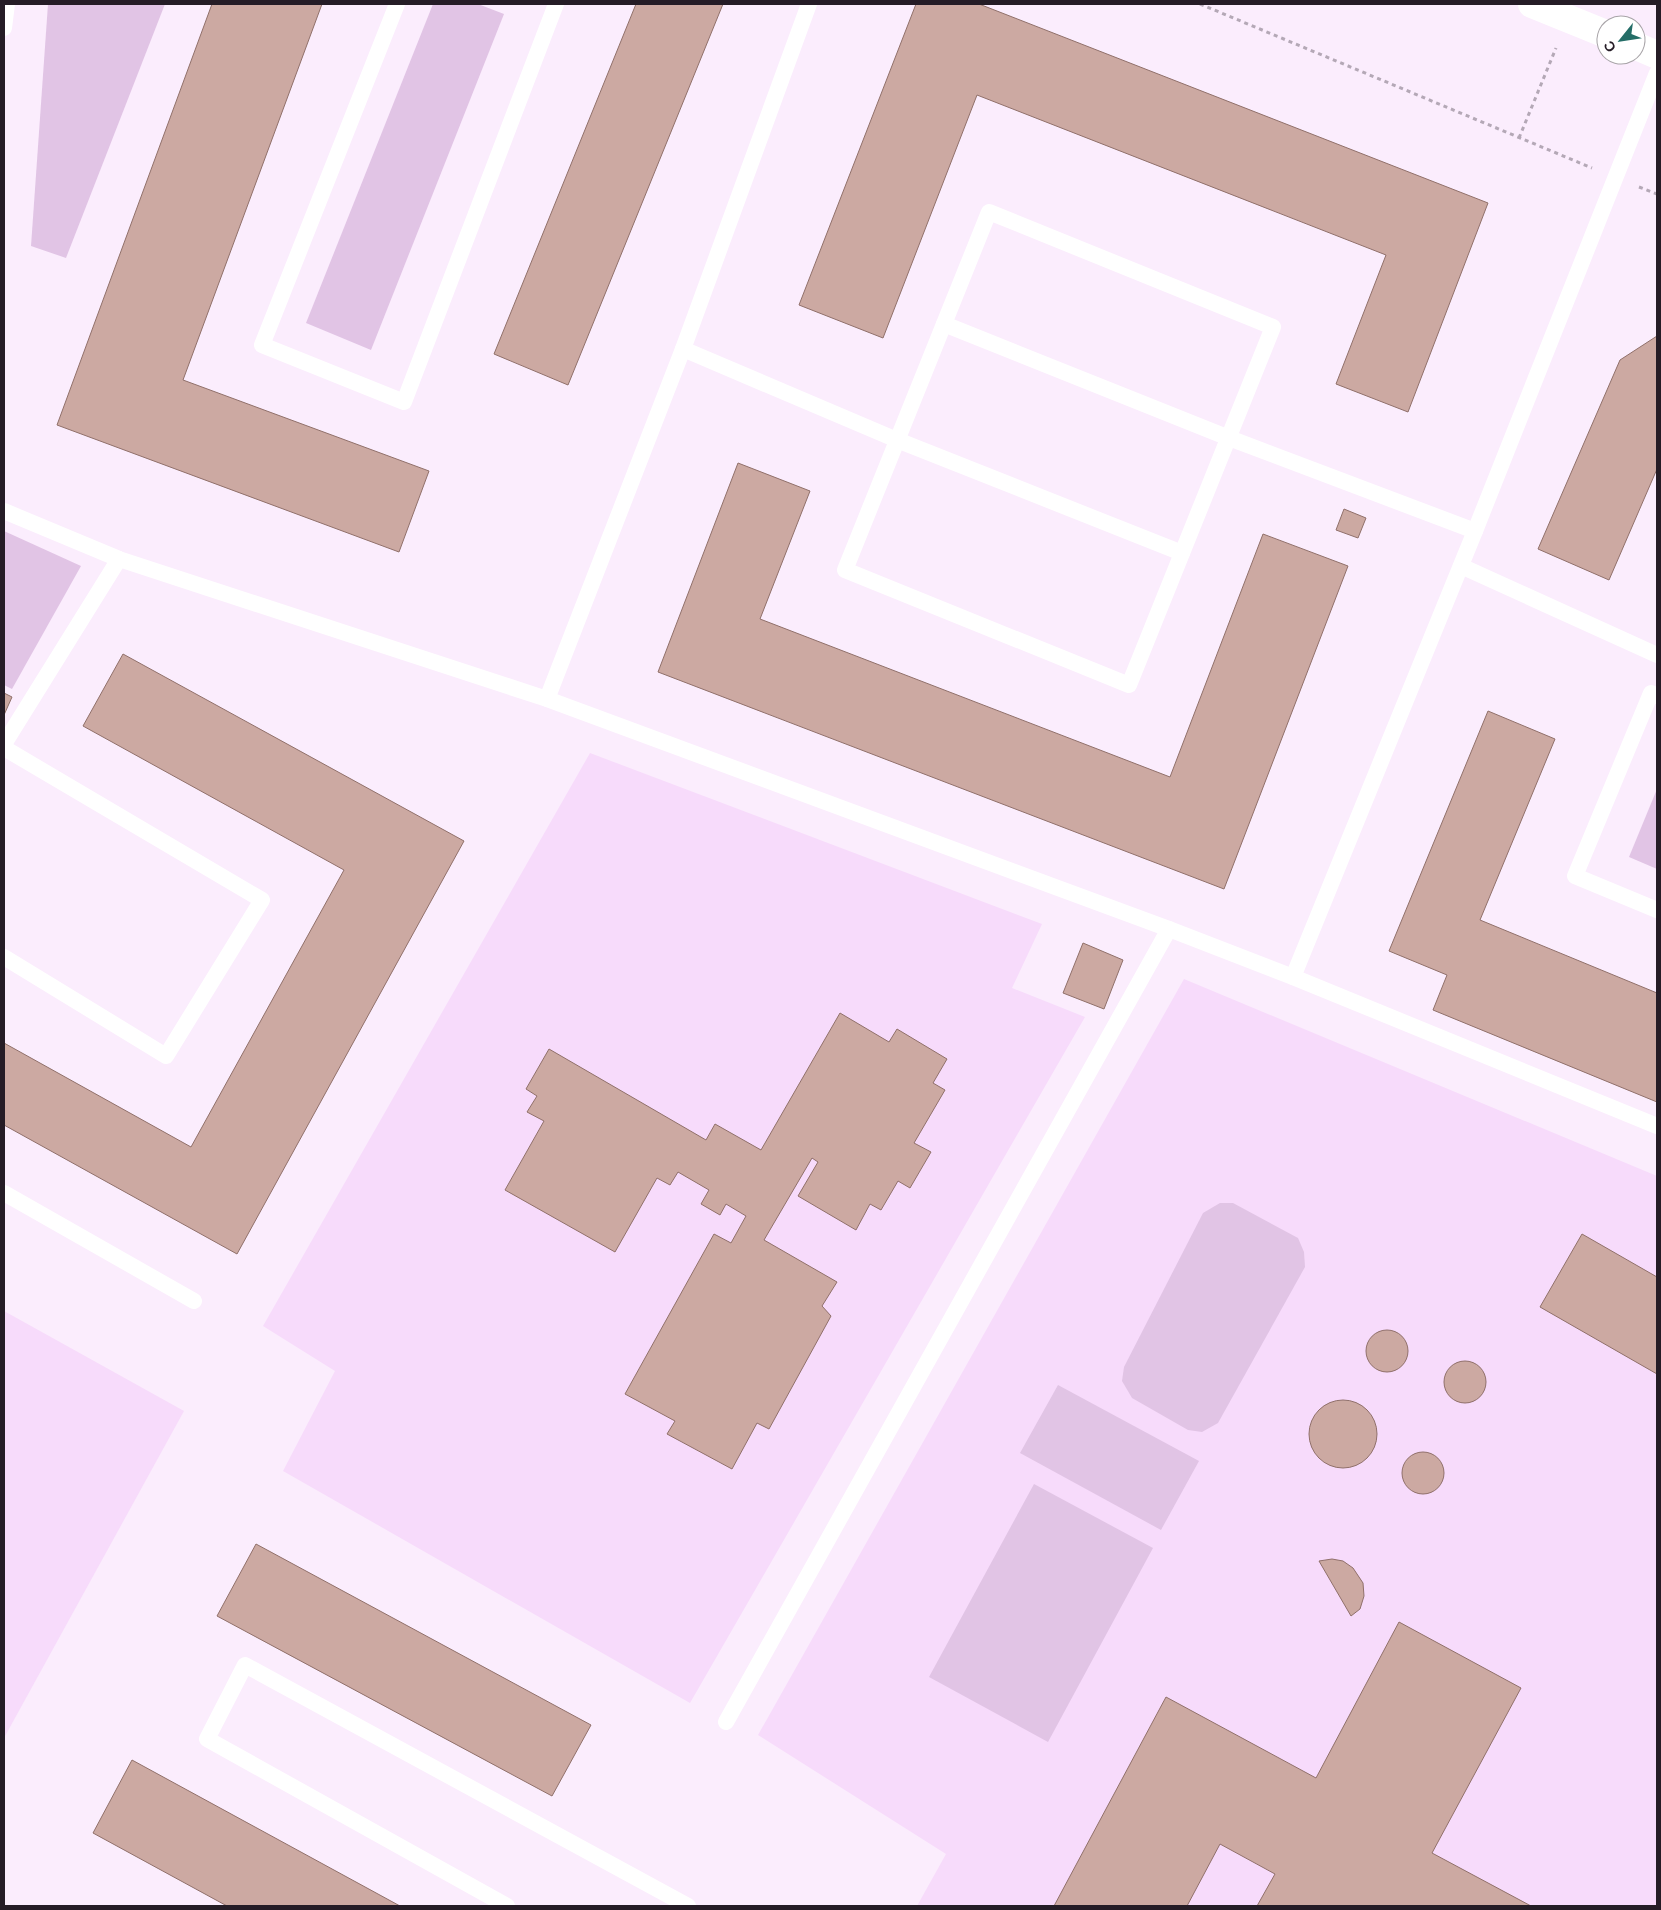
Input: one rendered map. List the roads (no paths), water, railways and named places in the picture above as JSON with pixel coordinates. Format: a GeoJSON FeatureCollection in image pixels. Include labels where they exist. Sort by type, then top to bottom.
{"type":"FeatureCollection","features":[{"type":"Feature","properties":{"kind":"street"},"geometry":{"type":"LineString","coordinates":[[1532,4],[1596,30]]}},
{"type":"Feature","properties":{"kind":"lane"},"geometry":{"type":"LineString","coordinates":[[4,28],[7,4]]}},
{"type":"Feature","properties":{"kind":"lane"},"geometry":{"type":"LineString","coordinates":[[397,4],[262,345],[404,402],[556,4]]}},
{"type":"Feature","properties":{"kind":"lane"},"geometry":{"type":"LineString","coordinates":[[547,698],[683,349],[809,4]]}},
{"type":"Feature","properties":{"kind":"lane"},"geometry":{"type":"LineString","coordinates":[[1292,977],[1461,566],[1657,73]]}},
{"type":"Feature","properties":{"kind":"lane"},"geometry":{"type":"LineString","coordinates":[[989,212],[1273,327],[1229,438],[1129,685],[845,570],[989,212]]}},
{"type":"Feature","properties":{"kind":"lane"},"geometry":{"type":"LineString","coordinates":[[944,324],[1229,438],[1475,531]]}},
{"type":"Feature","properties":{"kind":"lane"},"geometry":{"type":"LineString","coordinates":[[683,349],[897,440],[1182,553]]}},
{"type":"Feature","properties":{"kind":"lane"},"geometry":{"type":"LineString","coordinates":[[4,511],[119,559],[547,698],[1168,929],[1292,977],[1657,1126]]}},
{"type":"Feature","properties":{"kind":"lane"},"geometry":{"type":"LineString","coordinates":[[4,744],[119,559]]}},
{"type":"Feature","properties":{"kind":"lane"},"geometry":{"type":"LineString","coordinates":[[1461,566],[1657,654]]}},
{"type":"Feature","properties":{"kind":"lane"},"geometry":{"type":"LineString","coordinates":[[1655,689],[1575,876],[1657,910]]}},
{"type":"Feature","properties":{"kind":"lane"},"geometry":{"type":"LineString","coordinates":[[4,748],[262,900],[166,1056],[4,957]]}},
{"type":"Feature","properties":{"kind":"lane"},"geometry":{"type":"LineString","coordinates":[[726,1722],[1168,929]]}},
{"type":"Feature","properties":{"kind":"lane"},"geometry":{"type":"LineString","coordinates":[[4,1193],[194,1301]]}},
{"type":"Feature","properties":{"kind":"lane"},"geometry":{"type":"LineString","coordinates":[[508,1906],[207,1740],[245,1665],[688,1906]]}}]}
